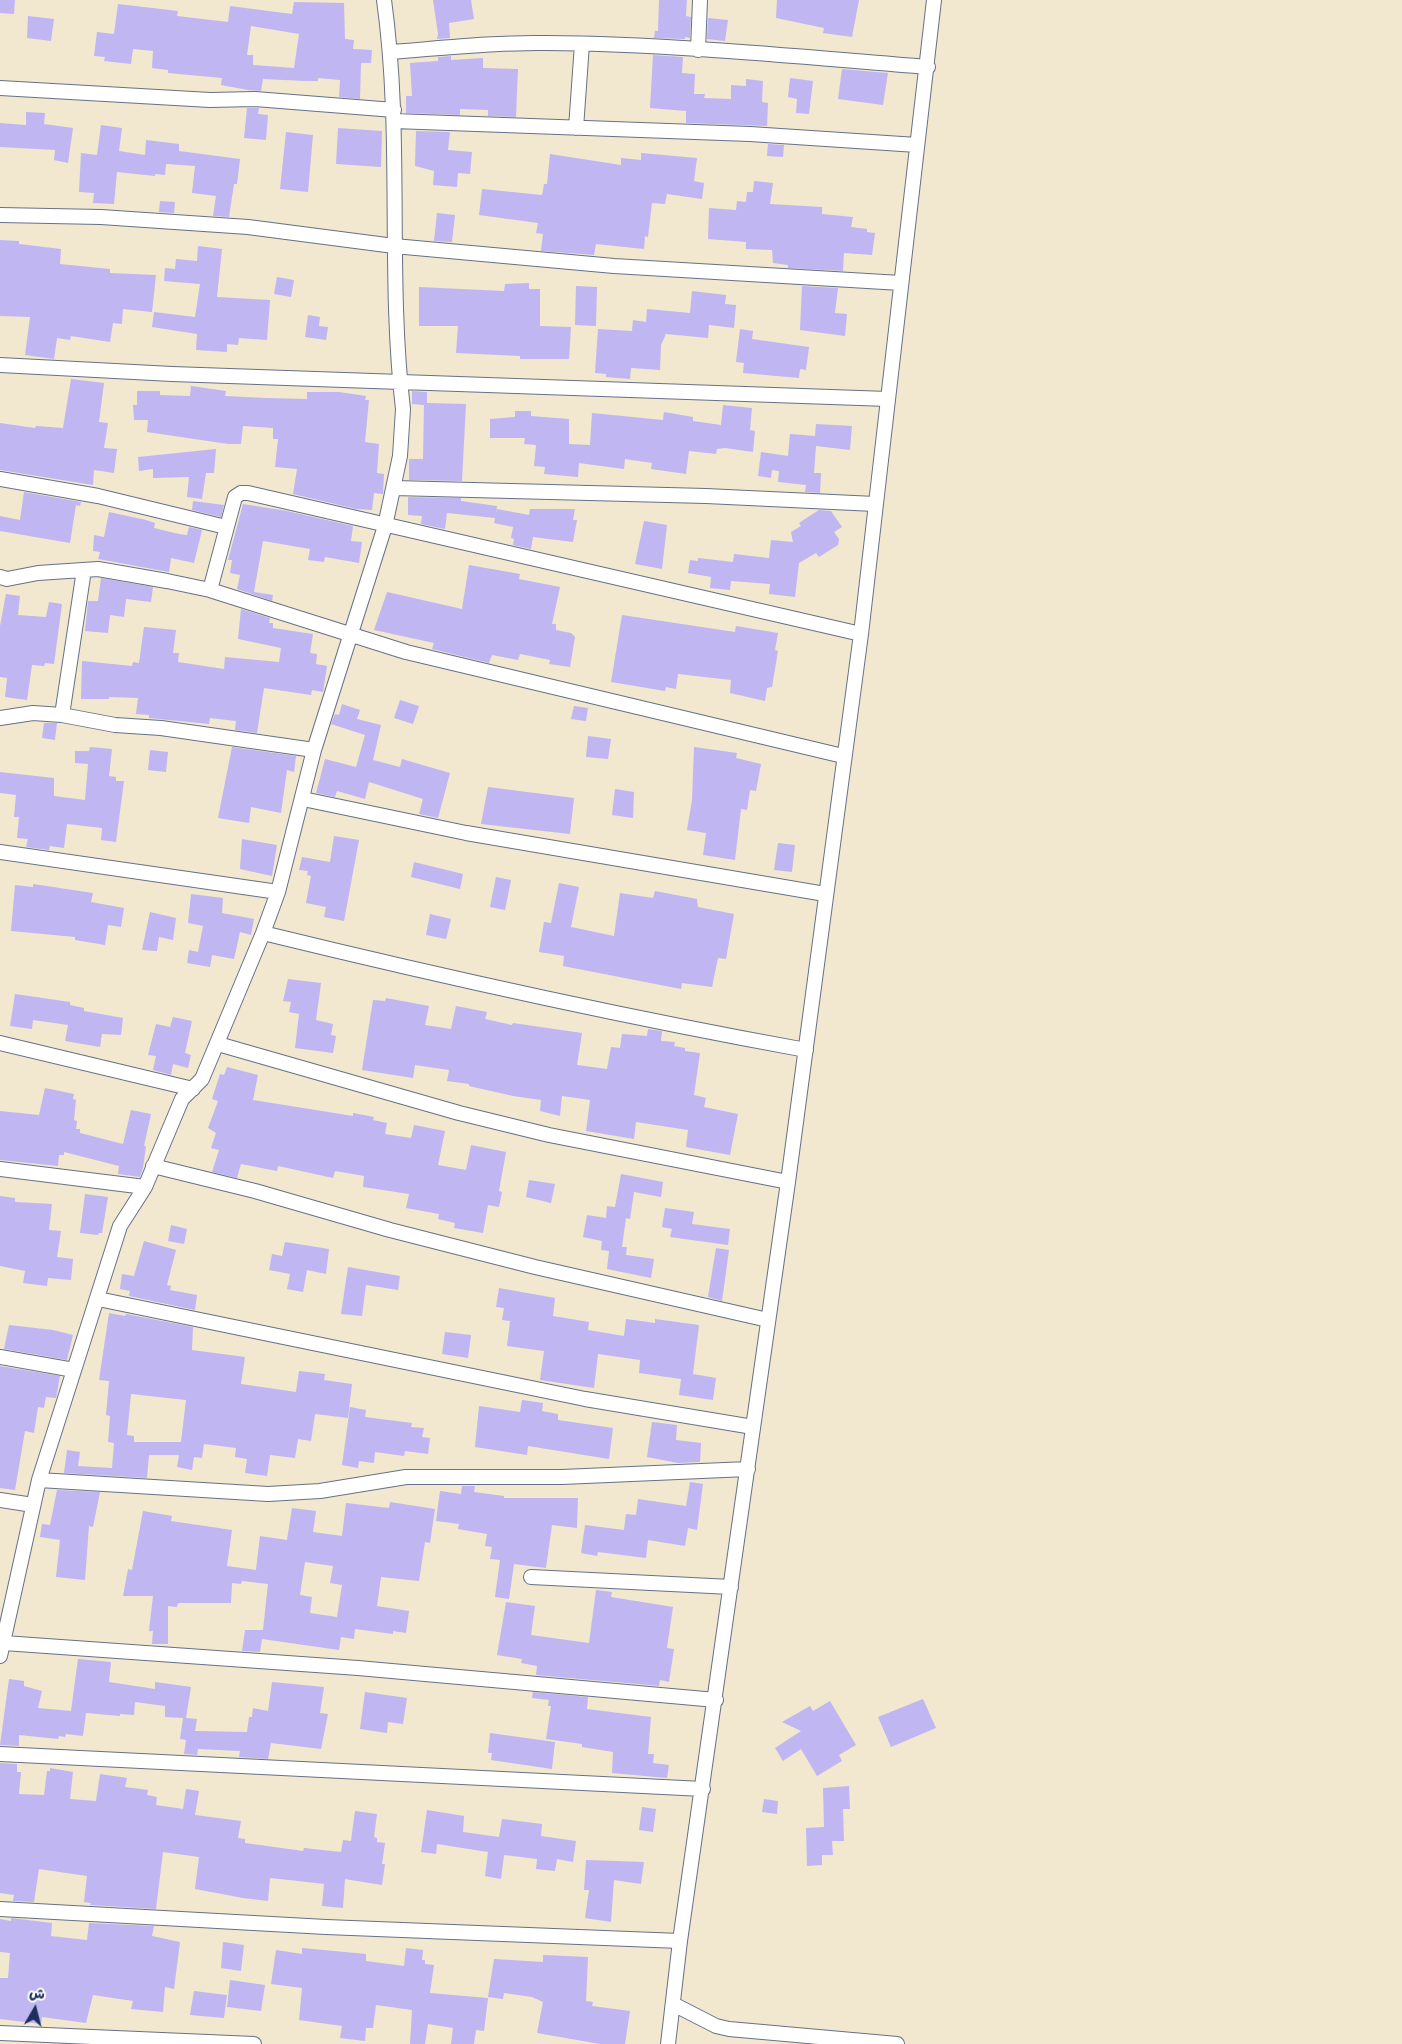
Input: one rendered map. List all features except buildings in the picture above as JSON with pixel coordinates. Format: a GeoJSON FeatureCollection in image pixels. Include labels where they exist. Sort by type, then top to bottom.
{"type":"FeatureCollection","features":[{"type":"Feature","properties":{"kind":"street"},"geometry":{"type":"LineString","coordinates":[[384,0],[392,52],[394,246],[403,409],[403,432],[394,488],[385,526],[314,750],[278,892],[263,934],[202,1079],[182,1100],[145,1187],[120,1226],[32,1505],[5,1620],[2,1649],[358,1668],[716,1700]]}},
{"type":"Feature","properties":{"kind":"street"},"geometry":{"type":"LineString","coordinates":[[698,50],[700,0]]}},
{"type":"Feature","properties":{"kind":"street"},"geometry":{"type":"LineString","coordinates":[[668,2044],[680,1940],[716,1700],[788,1182],[843,756],[861,634],[928,67],[934,0]]}},
{"type":"Feature","properties":{"kind":"street"},"geometry":{"type":"LineString","coordinates":[[392,52],[496,44],[582,44],[698,50],[928,67]]}},
{"type":"Feature","properties":{"kind":"street"},"geometry":{"type":"LineString","coordinates":[[576,128],[582,44]]}},
{"type":"Feature","properties":{"kind":"street"},"geometry":{"type":"LineString","coordinates":[[0,88],[210,100],[255,99],[394,115],[576,128],[750,134],[918,145]]}},
{"type":"Feature","properties":{"kind":"street"},"geometry":{"type":"LineString","coordinates":[[0,215],[101,217],[248,227],[394,246],[614,266],[901,284]]}},
{"type":"Feature","properties":{"kind":"street"},"geometry":{"type":"LineString","coordinates":[[0,365],[172,374],[888,399]]}},
{"type":"Feature","properties":{"kind":"street"},"geometry":{"type":"LineString","coordinates":[[0,479],[98,496],[226,527]]}},
{"type":"Feature","properties":{"kind":"street"},"geometry":{"type":"LineString","coordinates":[[394,488],[706,496],[875,504]]}},
{"type":"Feature","properties":{"kind":"street"},"geometry":{"type":"LineString","coordinates":[[210,590],[235,497],[241,493],[861,634]]}},
{"type":"Feature","properties":{"kind":"street"},"geometry":{"type":"LineString","coordinates":[[0,577],[7,579],[38,573],[98,569],[210,590],[406,652],[843,756]]}},
{"type":"Feature","properties":{"kind":"street"},"geometry":{"type":"LineString","coordinates":[[62,715],[84,570]]}},
{"type":"Feature","properties":{"kind":"street"},"geometry":{"type":"LineString","coordinates":[[0,718],[33,713],[62,715],[115,725],[161,728],[314,750]]}},
{"type":"Feature","properties":{"kind":"street"},"geometry":{"type":"LineString","coordinates":[[303,799],[476,835],[825,894]]}},
{"type":"Feature","properties":{"kind":"street"},"geometry":{"type":"LineString","coordinates":[[0,852],[278,892]]}},
{"type":"Feature","properties":{"kind":"street"},"geometry":{"type":"LineString","coordinates":[[263,934],[457,980],[635,1018],[806,1050]]}},
{"type":"Feature","properties":{"kind":"street"},"geometry":{"type":"LineString","coordinates":[[0,1042],[93,1063],[193,1089]]}},
{"type":"Feature","properties":{"kind":"street"},"geometry":{"type":"LineString","coordinates":[[218,1044],[468,1115],[559,1137],[788,1182]]}},
{"type":"Feature","properties":{"kind":"street"},"geometry":{"type":"LineString","coordinates":[[153,1166],[255,1191],[390,1230],[535,1267],[768,1320]]}},
{"type":"Feature","properties":{"kind":"street"},"geometry":{"type":"LineString","coordinates":[[0,1169],[145,1187]]}},
{"type":"Feature","properties":{"kind":"street"},"geometry":{"type":"LineString","coordinates":[[98,1299],[576,1397],[753,1427]]}},
{"type":"Feature","properties":{"kind":"street"},"geometry":{"type":"LineString","coordinates":[[0,1357],[74,1370]]}},
{"type":"Feature","properties":{"kind":"street"},"geometry":{"type":"LineString","coordinates":[[39,1480],[268,1494],[320,1492],[406,1477],[562,1477],[748,1469]]}},
{"type":"Feature","properties":{"kind":"street"},"geometry":{"type":"LineString","coordinates":[[0,1500],[32,1505]]}},
{"type":"Feature","properties":{"kind":"street"},"geometry":{"type":"LineString","coordinates":[[531,1577],[731,1587]]}},
{"type":"Feature","properties":{"kind":"street"},"geometry":{"type":"LineString","coordinates":[[0,1754],[703,1789]]}},
{"type":"Feature","properties":{"kind":"street"},"geometry":{"type":"LineString","coordinates":[[0,1909],[336,1927],[680,1940]]}},
{"type":"Feature","properties":{"kind":"street"},"geometry":{"type":"LineString","coordinates":[[673,2004],[716,2026],[747,2037],[897,2044]]}},
{"type":"Feature","properties":{"kind":"street"},"geometry":{"type":"LineString","coordinates":[[0,2033],[254,2044]]}}]}
